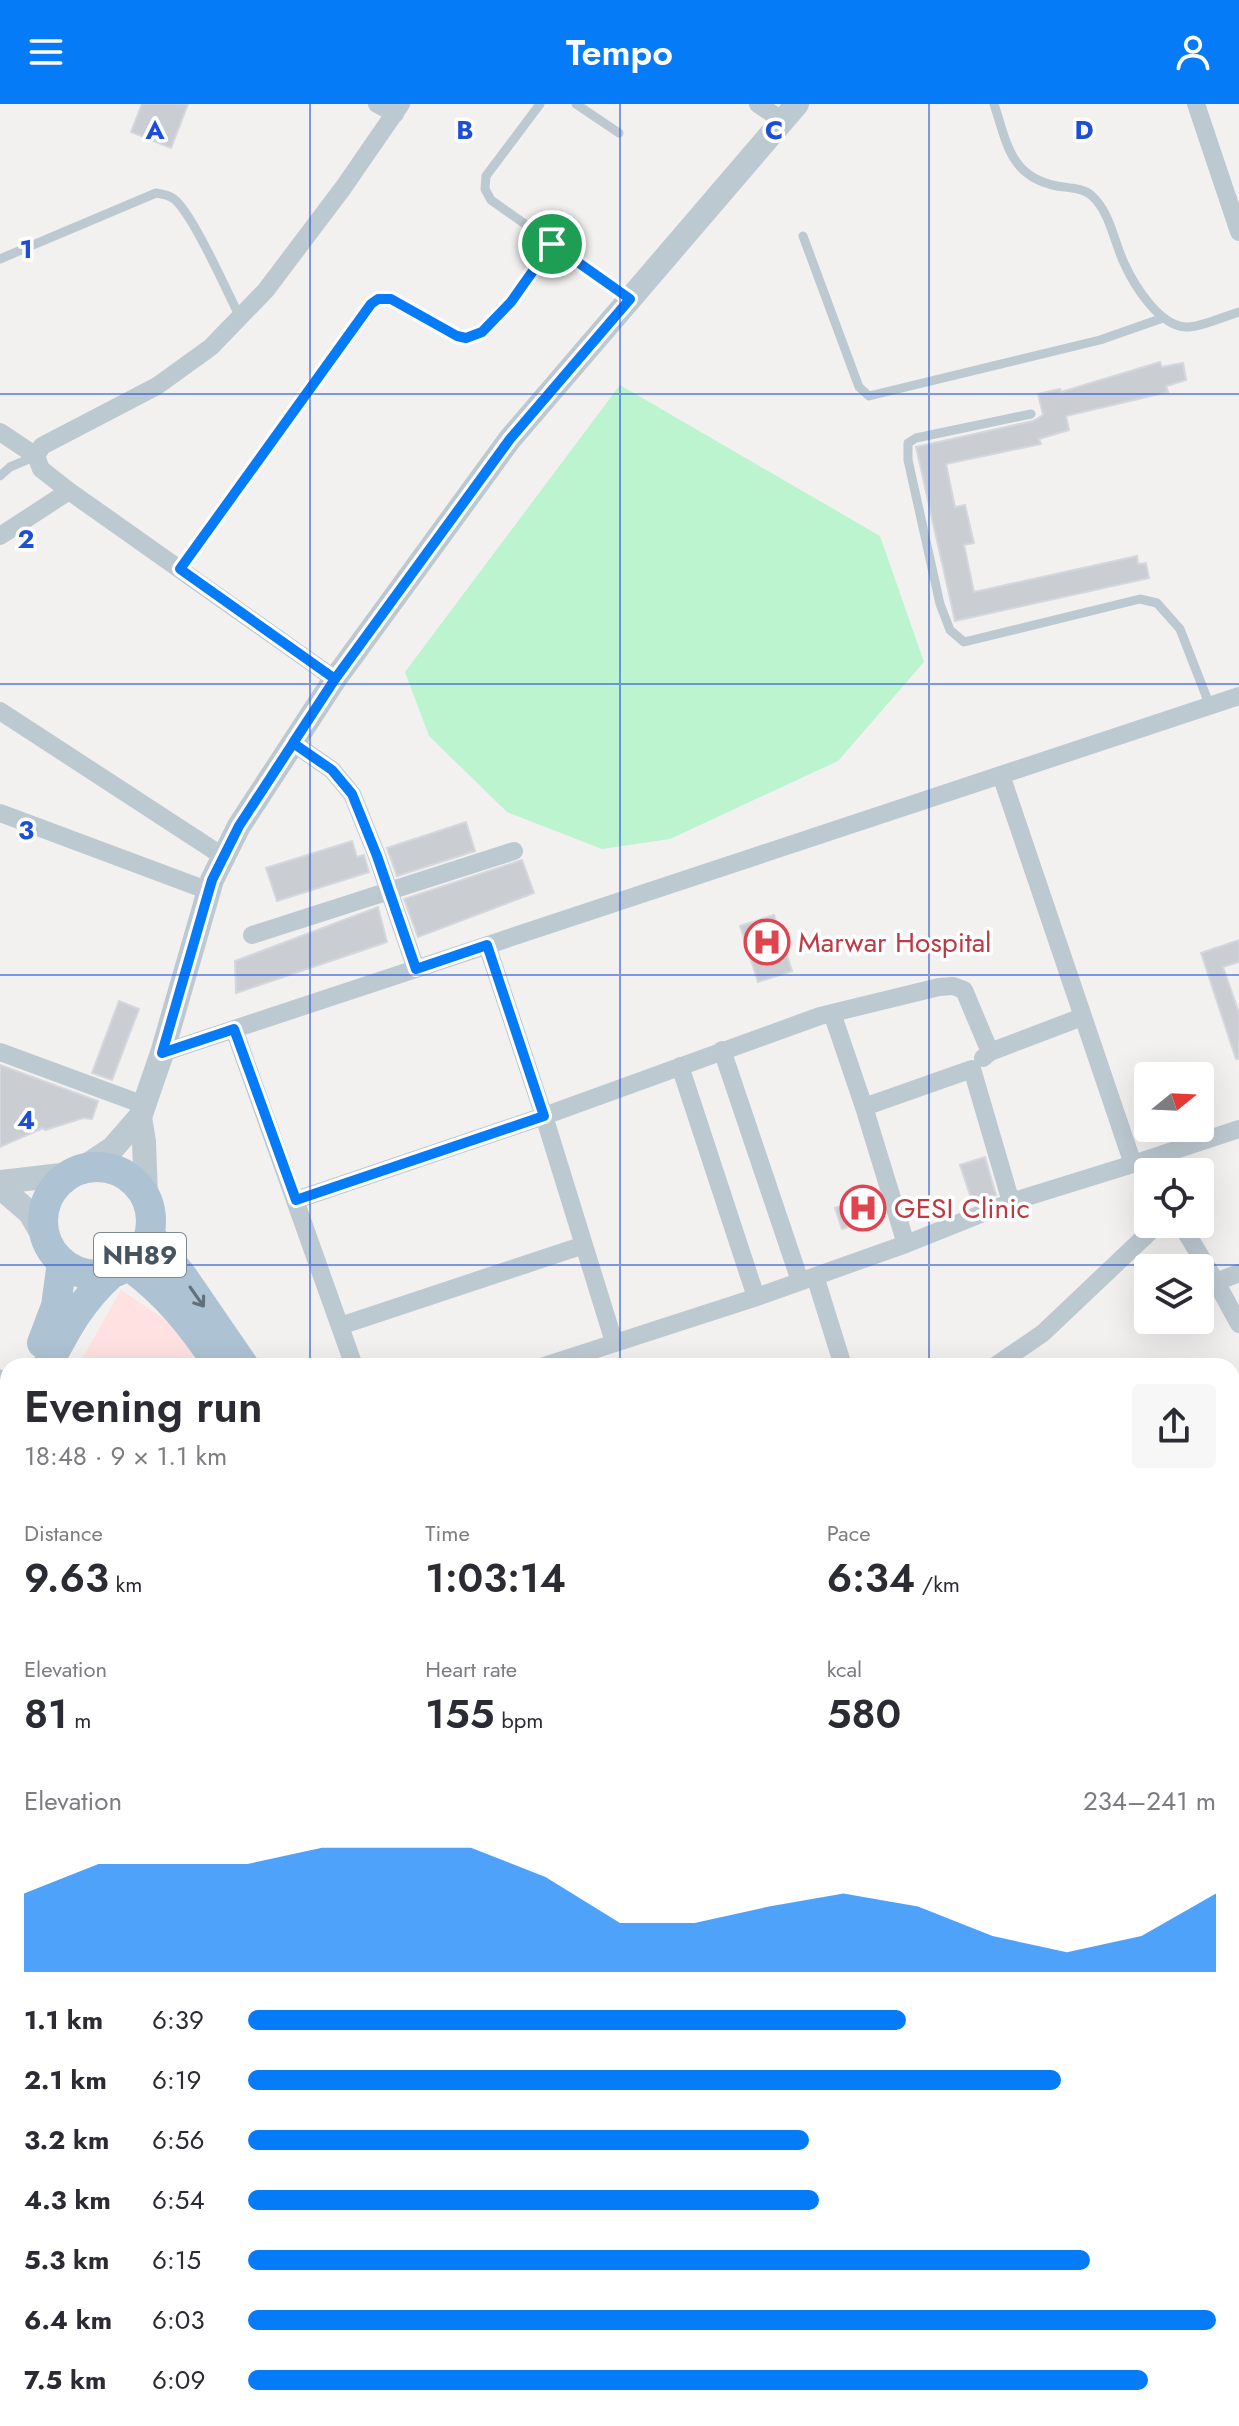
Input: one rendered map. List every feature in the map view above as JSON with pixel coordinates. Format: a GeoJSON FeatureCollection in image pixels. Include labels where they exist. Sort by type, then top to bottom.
{"type":"FeatureCollection","features":[{"type":"Feature","properties":{"kind":"main road","name":"NH89"},"geometry":{"type":"LineString","coordinates":[[33,1358],[51,1323],[59,1291],[55,1254],[43,1226],[45,1205],[54,1187],[76,1171],[101,1167],[119,1171],[134,1181],[146,1196],[152,1222],[150,1235],[142,1252],[83,1302],[51,1358]]}},
{"type":"Feature","properties":{"kind":"main road","name":"NH89"},"geometry":{"type":"LineString","coordinates":[[150,1235],[239,1358]]}},
{"type":"Feature","properties":{"kind":"main road","name":"NH89"},"geometry":{"type":"LineString","coordinates":[[55,1254],[76,1272],[93,1276],[120,1270],[155,1285],[178,1308],[213,1358]]}},
{"type":"Feature","properties":{"kind":"street"},"geometry":{"type":"LineString","coordinates":[[36,456],[42,446],[157,386],[211,347],[266,290],[398,109],[377,104]]}},
{"type":"Feature","properties":{"kind":"street"},"geometry":{"type":"LineString","coordinates":[[0,1184],[76,1171],[113,1148],[142,1111],[209,891],[239,826],[335,679],[510,439],[790,113],[758,104]]}},
{"type":"Feature","properties":{"kind":"street"},"geometry":{"type":"LineString","coordinates":[[1196,104],[1239,232]]}},
{"type":"Feature","properties":{"kind":"street"},"geometry":{"type":"LineString","coordinates":[[0,432],[36,456],[41,469],[69,491],[335,679]]}},
{"type":"Feature","properties":{"kind":"street"},"geometry":{"type":"LineString","coordinates":[[0,536],[69,491]]}},
{"type":"Feature","properties":{"kind":"street"},"geometry":{"type":"LineString","coordinates":[[162,1053],[1239,696]]}},
{"type":"Feature","properties":{"kind":"street"},"geometry":{"type":"LineString","coordinates":[[0,711],[224,857]]}},
{"type":"Feature","properties":{"kind":"street"},"geometry":{"type":"LineString","coordinates":[[293,743],[332,770],[352,794],[416,969]]}},
{"type":"Feature","properties":{"kind":"street"},"geometry":{"type":"LineString","coordinates":[[1001,775],[1082,1017],[1141,1158]]}},
{"type":"Feature","properties":{"kind":"street"},"geometry":{"type":"LineString","coordinates":[[0,813],[209,891]]}},
{"type":"Feature","properties":{"kind":"street"},"geometry":{"type":"LineString","coordinates":[[252,935],[514,851]]}},
{"type":"Feature","properties":{"kind":"street"},"geometry":{"type":"LineString","coordinates":[[487,945],[614,1342]]}},
{"type":"Feature","properties":{"kind":"street"},"geometry":{"type":"LineString","coordinates":[[296,1200],[832,1013],[939,987],[953,986],[964,990],[990,1052]]}},
{"type":"Feature","properties":{"kind":"street"},"geometry":{"type":"LineString","coordinates":[[832,1013],[906,1244]]}},
{"type":"Feature","properties":{"kind":"street"},"geometry":{"type":"LineString","coordinates":[[864,1107],[972,1069],[990,1052],[1082,1017]]}},
{"type":"Feature","properties":{"kind":"street"},"geometry":{"type":"LineString","coordinates":[[234,1029],[351,1358]]}},
{"type":"Feature","properties":{"kind":"street"},"geometry":{"type":"LineString","coordinates":[[722,1050],[840,1358]]}},
{"type":"Feature","properties":{"kind":"street"},"geometry":{"type":"LineString","coordinates":[[0,1052],[142,1111]]}},
{"type":"Feature","properties":{"kind":"street"},"geometry":{"type":"LineString","coordinates":[[680,1066],[756,1297]]}},
{"type":"Feature","properties":{"kind":"street"},"geometry":{"type":"LineString","coordinates":[[972,1069],[1011,1202]]}},
{"type":"Feature","properties":{"kind":"street"},"geometry":{"type":"LineString","coordinates":[[142,1111],[146,1196]]}},
{"type":"Feature","properties":{"kind":"street"},"geometry":{"type":"LineString","coordinates":[[1162,1158],[1239,1129]]}},
{"type":"Feature","properties":{"kind":"street"},"geometry":{"type":"LineString","coordinates":[[567,1358],[756,1297],[906,1244],[1011,1202],[1134,1168]]}},
{"type":"Feature","properties":{"kind":"street"},"geometry":{"type":"LineString","coordinates":[[0,1184],[30,1213],[55,1254]]}},
{"type":"Feature","properties":{"kind":"street"},"geometry":{"type":"LineString","coordinates":[[1008,1358],[1043,1333],[1143,1238]]}},
{"type":"Feature","properties":{"kind":"street"},"geometry":{"type":"LineString","coordinates":[[1189,1238],[1239,1324]]}},
{"type":"Feature","properties":{"kind":"street"},"geometry":{"type":"LineString","coordinates":[[340,1326],[584,1245]]}},
{"type":"Feature","properties":{"kind":"street"},"geometry":{"type":"LineString","coordinates":[[1216,1282],[1239,1273]]}},
{"type":"Feature","properties":{"kind":"lane"},"geometry":{"type":"LineString","coordinates":[[540,104],[486,176],[485,189],[491,200],[630,299]]}},
{"type":"Feature","properties":{"kind":"lane"},"geometry":{"type":"LineString","coordinates":[[576,104],[619,133]]}},
{"type":"Feature","properties":{"kind":"lane"},"geometry":{"type":"LineString","coordinates":[[994,104],[1012,157],[1027,174],[1091,195],[1102,209],[1125,265],[1150,305],[1168,323],[1187,328],[1239,312]]}},
{"type":"Feature","properties":{"kind":"lane"},"geometry":{"type":"LineString","coordinates":[[0,259],[156,193],[165,194],[176,200],[189,219],[240,317]]}},
{"type":"Feature","properties":{"kind":"lane"},"geometry":{"type":"LineString","coordinates":[[803,236],[859,387],[869,396],[1100,340],[1163,318]]}},
{"type":"Feature","properties":{"kind":"lane"},"geometry":{"type":"LineString","coordinates":[[180,569],[371,304],[378,299],[391,299],[466,338],[482,332],[511,302],[552,244]]}},
{"type":"Feature","properties":{"kind":"lane"},"geometry":{"type":"LineString","coordinates":[[1031,414],[916,438],[908,443],[908,460],[940,604],[950,630],[964,642],[1140,599],[1157,603],[1180,629],[1210,706]]}},
{"type":"Feature","properties":{"kind":"lane"},"geometry":{"type":"LineString","coordinates":[[0,476],[10,467],[36,456]]}},
{"type":"Feature","properties":{"kind":"shaded area"},"geometry":{"type":"Polygon","coordinates":[[[121,1290],[176,1327],[194,1358],[83,1358],[121,1290]]]}},
{"type":"Feature","properties":{"kind":"green space"},"geometry":{"type":"Polygon","coordinates":[[[620,385],[880,536],[924,662],[838,761],[670,839],[602,849],[507,812],[429,736],[405,672],[620,385]]]}},
{"type":"Feature","properties":{"kind":"building"},"geometry":{"type":"Polygon","coordinates":[[[142,104],[188,104],[171,148],[131,132],[142,104]]]}},
{"type":"Feature","properties":{"kind":"building"},"geometry":{"type":"Polygon","coordinates":[[[1160,362],[1162,367],[1183,363],[1186,380],[1166,386],[1168,392],[1066,416],[1069,430],[1039,439],[1041,444],[946,464],[955,507],[965,505],[974,543],[964,545],[974,592],[1137,556],[1138,564],[1146,563],[1149,578],[955,621],[916,447],[1033,421],[1043,415],[1038,394],[1060,389],[1061,392],[1160,362]]]}},
{"type":"Feature","properties":{"kind":"building"},"geometry":{"type":"Polygon","coordinates":[[[466,822],[475,851],[397,876],[387,848],[466,822]]]}},
{"type":"Feature","properties":{"kind":"building"},"geometry":{"type":"Polygon","coordinates":[[[352,841],[357,857],[364,855],[369,872],[277,901],[266,868],[352,841]]]}},
{"type":"Feature","properties":{"kind":"building"},"geometry":{"type":"Polygon","coordinates":[[[522,860],[534,893],[418,937],[404,899],[522,860]]]}},
{"type":"Feature","properties":{"kind":"building"},"geometry":{"type":"Polygon","coordinates":[[[378,907],[387,942],[236,993],[235,961],[378,907]]]}},
{"type":"Feature","properties":{"kind":"building"},"geometry":{"type":"Polygon","coordinates":[[[774,915],[792,971],[758,982],[740,926],[774,915]]]}},
{"type":"Feature","properties":{"kind":"building"},"geometry":{"type":"Polygon","coordinates":[[[1239,940],[1239,962],[1223,967],[1239,1013],[1239,1059],[1236,1059],[1201,953],[1239,940]]]}},
{"type":"Feature","properties":{"kind":"building"},"geometry":{"type":"Polygon","coordinates":[[[119,1001],[139,1009],[112,1080],[92,1073],[119,1001]]]}},
{"type":"Feature","properties":{"kind":"building"},"geometry":{"type":"Polygon","coordinates":[[[0,1065],[98,1101],[92,1119],[83,1118],[45,1130],[43,1128],[0,1147],[0,1065]]]}},
{"type":"Feature","properties":{"kind":"building"},"geometry":{"type":"Polygon","coordinates":[[[985,1157],[996,1195],[973,1204],[960,1165],[985,1157]]]}},
{"type":"Feature","properties":{"kind":"building"},"geometry":{"type":"Polygon","coordinates":[[[875,1195],[880,1211],[854,1219],[856,1225],[842,1229],[835,1208],[875,1195]]]}},
{"type":"Feature","properties":{"kind":"place","name":"Marwar Hospital"},"geometry":{"type":"Point","coordinates":[767,942]}},
{"type":"Feature","properties":{"kind":"place","name":"GESI Clinic"},"geometry":{"type":"Point","coordinates":[863,1208]}},
{"type":"Feature","properties":{"kind":"route"},"geometry":{"type":"LineString","coordinates":[[552,244],[511,302],[482,332],[466,338],[391,299],[378,299],[371,304],[180,569],[335,679],[293,743],[332,770],[352,794],[416,969],[487,945],[544,1116],[296,1200],[234,1029],[162,1053],[212,880],[239,826],[293,743],[335,679],[510,439],[630,299],[552,244]]}}]}
